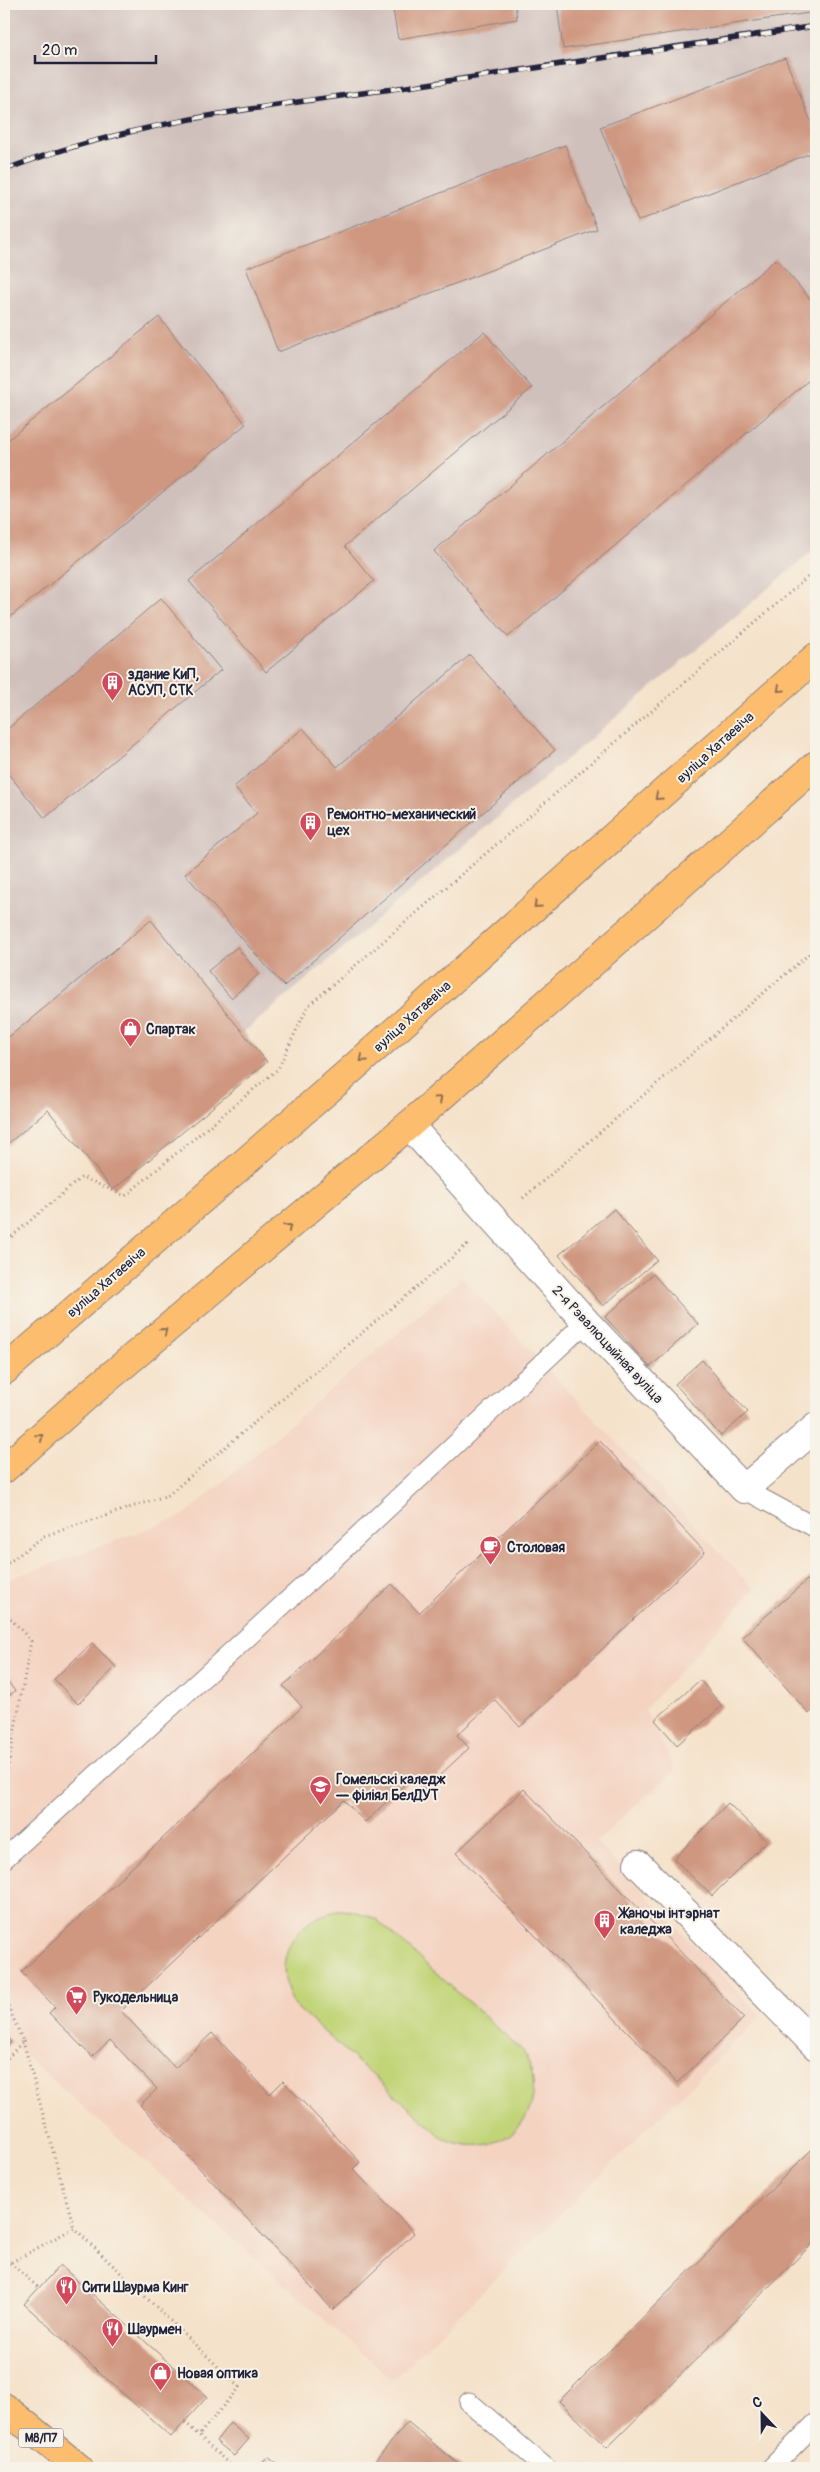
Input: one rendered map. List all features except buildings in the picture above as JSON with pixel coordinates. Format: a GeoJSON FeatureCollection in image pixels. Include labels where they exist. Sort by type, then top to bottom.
{"type":"FeatureCollection","features":[{"type":"Feature","properties":{"kind":"main road","name":"вуліца Хатаевіча"},"geometry":{"type":"LineString","coordinates":[[4,1371],[350,1070],[816,657]]}},
{"type":"Feature","properties":{"kind":"main road"},"geometry":{"type":"LineString","coordinates":[[4,1469],[82,1400],[410,1125],[816,765]]}},
{"type":"Feature","properties":{"kind":"main road","name":"М8/П7"},"geometry":{"type":"LineString","coordinates":[[4,2407],[79,2468]]}},
{"type":"Feature","properties":{"kind":"street","name":"2-я Рэвалюцыйная вуліца"},"geometry":{"type":"LineString","coordinates":[[410,1125],[586,1322],[744,1489]]}},
{"type":"Feature","properties":{"kind":"street"},"geometry":{"type":"LineString","coordinates":[[744,1489],[816,1427]]}},
{"type":"Feature","properties":{"kind":"street"},"geometry":{"type":"LineString","coordinates":[[638,1864],[816,2046]]}},
{"type":"Feature","properties":{"kind":"lane"},"geometry":{"type":"LineString","coordinates":[[4,1859],[324,1567],[586,1322]]}},
{"type":"Feature","properties":{"kind":"lane"},"geometry":{"type":"LineString","coordinates":[[744,1489],[816,1528]]}},
{"type":"Feature","properties":{"kind":"lane"},"geometry":{"type":"LineString","coordinates":[[470,2402],[546,2468]]}},
{"type":"Feature","properties":{"kind":"lane"},"geometry":{"type":"LineString","coordinates":[[771,2468],[816,2423]]}},
{"type":"Feature","properties":{"kind":"path"},"geometry":{"type":"LineString","coordinates":[[4,1243],[82,1178],[125,1196],[278,1069],[308,1006],[816,570]]}},
{"type":"Feature","properties":{"kind":"path"},"geometry":{"type":"LineString","coordinates":[[4,1566],[44,1536],[168,1495],[496,1221],[816,948]]}},
{"type":"Feature","properties":{"kind":"path"},"geometry":{"type":"LineString","coordinates":[[4,1611],[31,1641],[4,1789]]}},
{"type":"Feature","properties":{"kind":"path"},"geometry":{"type":"LineString","coordinates":[[4,1997],[23,2041],[74,2228],[239,2387],[199,2435]]}},
{"type":"Feature","properties":{"kind":"path"},"geometry":{"type":"LineString","coordinates":[[4,2062],[23,2041]]}},
{"type":"Feature","properties":{"kind":"path"},"geometry":{"type":"LineString","coordinates":[[10,2263],[74,2228]]}},
{"type":"Feature","properties":{"kind":"path"},"geometry":{"type":"LineString","coordinates":[[4,2257],[39,2288]]}},
{"type":"Feature","properties":{"kind":"path"},"geometry":{"type":"LineString","coordinates":[[185,2422],[233,2468]]}},
{"type":"Feature","properties":{"kind":"shaded area"},"geometry":{"type":"Polygon","coordinates":[[[4,4],[816,4],[816,548],[244,1032],[267,1062],[113,1190],[49,1111],[4,1149],[4,4]]]}},
{"type":"Feature","properties":{"kind":"shaded area","name":"Гомельскі каледж — філіял БелДУТ"},"geometry":{"type":"Polygon","coordinates":[[[462,1278],[754,1589],[645,1709],[675,1770],[596,1842],[761,2016],[393,2380],[11,2043],[4,2050],[4,1581],[183,1516],[462,1278]]]}},
{"type":"Feature","properties":{"kind":"green space"},"geometry":{"type":"Polygon","coordinates":[[[342,1910],[354,1911],[376,1919],[523,2051],[532,2073],[533,2093],[528,2112],[518,2127],[504,2138],[486,2145],[465,2145],[443,2138],[295,2006],[284,1973],[285,1958],[290,1944],[298,1932],[310,1922],[342,1910]]]}},
{"type":"Feature","properties":{"kind":"railway"},"geometry":{"type":"LineString","coordinates":[[4,170],[104,138],[206,116],[816,26]]}},
{"type":"Feature","properties":{"kind":"place","name":"здание КиП, АСУП, СТК"},"geometry":{"type":"Point","coordinates":[112,701]}},
{"type":"Feature","properties":{"kind":"place","name":"Ремонтно-механический цех"},"geometry":{"type":"Point","coordinates":[311,841]}},
{"type":"Feature","properties":{"kind":"place","name":"Спартак"},"geometry":{"type":"Point","coordinates":[130,1048]}},
{"type":"Feature","properties":{"kind":"place","name":"Столовая"},"geometry":{"type":"Point","coordinates":[491,1566]}},
{"type":"Feature","properties":{"kind":"place","name":"Гомельскі каледж — філіял БелДУТ"},"geometry":{"type":"Point","coordinates":[320,1806]}},
{"type":"Feature","properties":{"kind":"place","name":"Жаночы інтэрнат каледжа"},"geometry":{"type":"Point","coordinates":[604,1940]}},
{"type":"Feature","properties":{"kind":"place","name":"Рукодельница"},"geometry":{"type":"Point","coordinates":[77,2016]}},
{"type":"Feature","properties":{"kind":"place","name":"Сити Шаурма Кинг"},"geometry":{"type":"Point","coordinates":[66,2306]}},
{"type":"Feature","properties":{"kind":"place","name":"Шаурмен"},"geometry":{"type":"Point","coordinates":[112,2348]}},
{"type":"Feature","properties":{"kind":"place","name":"Новая оптика"},"geometry":{"type":"Point","coordinates":[161,2392]}}]}
